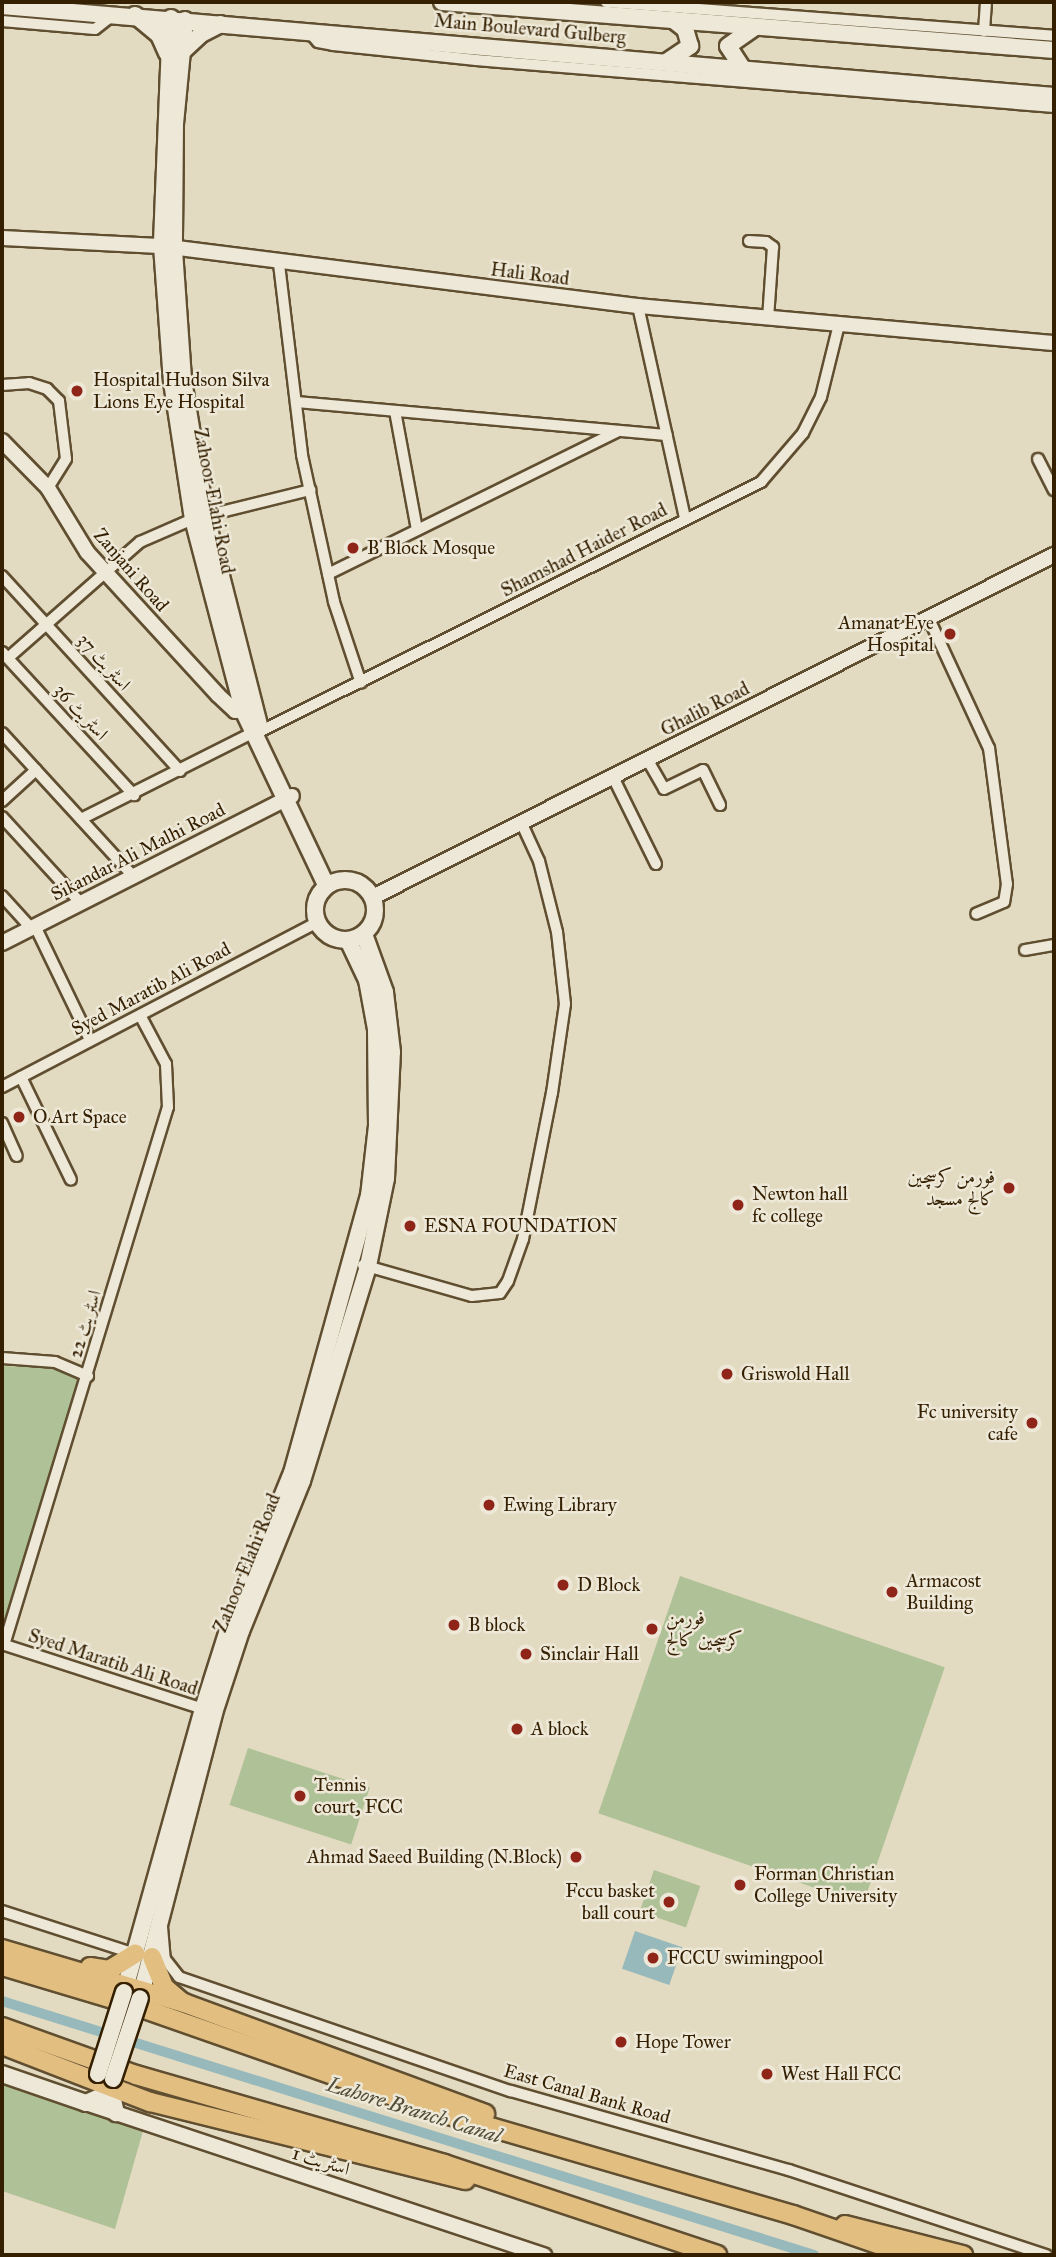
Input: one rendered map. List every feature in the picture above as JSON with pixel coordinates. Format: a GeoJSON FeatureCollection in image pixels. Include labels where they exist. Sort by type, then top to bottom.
{"type":"FeatureCollection","features":[{"type":"Feature","properties":{"kind":"highway"},"geometry":{"type":"LineString","coordinates":[[2,1949],[77,1970],[133,1992],[184,2003],[587,2153]]}},
{"type":"Feature","properties":{"kind":"highway"},"geometry":{"type":"LineString","coordinates":[[77,1970],[87,1966],[109,1970],[143,1956],[164,1987],[184,2003]]}},
{"type":"Feature","properties":{"kind":"highway"},"geometry":{"type":"LineString","coordinates":[[2,1966],[133,2005],[442,2113],[793,2215],[909,2255]]}},
{"type":"Feature","properties":{"kind":"highway"},"geometry":{"type":"LineString","coordinates":[[2,2027],[136,2075],[444,2164],[492,2184],[717,2255]]}},
{"type":"Feature","properties":{"kind":"highway"},"geometry":{"type":"LineString","coordinates":[[2,2045],[104,2080],[175,2109],[386,2163],[492,2184]]}},
{"type":"Feature","properties":{"kind":"highway"},"geometry":{"type":"LineString","coordinates":[[793,2215],[881,2232],[963,2255]]}},
{"type":"Feature","properties":{"kind":"main road","name":"Main Boulevard Gulberg"},"geometry":{"type":"LineString","coordinates":[[442,2],[1054,50]]}},
{"type":"Feature","properties":{"kind":"main road","name":"Main Boulevard Gulberg"},"geometry":{"type":"LineString","coordinates":[[2,6],[116,13],[1054,96]]}},
{"type":"Feature","properties":{"kind":"main road"},"geometry":{"type":"LineString","coordinates":[[134,15],[159,35],[175,54],[201,34],[223,23]]}},
{"type":"Feature","properties":{"kind":"main road","name":"Zahoor Elahi Road"},"geometry":{"type":"LineString","coordinates":[[178,19],[168,248],[200,518],[243,710],[257,732],[330,883]]}},
{"type":"Feature","properties":{"kind":"main road"},"geometry":{"type":"LineString","coordinates":[[666,62],[690,46],[685,29],[673,20]]}},
{"type":"Feature","properties":{"kind":"main road"},"geometry":{"type":"LineString","coordinates":[[743,69],[728,46],[733,39],[757,26]]}},
{"type":"Feature","properties":{"kind":"main road","name":"Zahoor Elahi Road"},"geometry":{"type":"LineString","coordinates":[[200,518],[257,732]]}},
{"type":"Feature","properties":{"kind":"main road"},"geometry":{"type":"LineString","coordinates":[[352,880],[373,897],[374,917],[364,933],[348,940],[329,936],[317,922],[315,902],[330,883],[352,880]]}},
{"type":"Feature","properties":{"kind":"main road","name":"Zahoor Elahi Road"},"geometry":{"type":"LineString","coordinates":[[104,2080],[133,1992],[208,1711],[302,1481],[386,1178],[392,1052],[385,992],[364,933]]}},
{"type":"Feature","properties":{"kind":"main road","name":"Zahoor Elahi Road"},"geometry":{"type":"LineString","coordinates":[[348,940],[367,980],[378,1057],[369,1196],[360,1264]]}},
{"type":"Feature","properties":{"kind":"main road","name":"Zahoor Elahi Road"},"geometry":{"type":"LineString","coordinates":[[143,1956],[162,1921],[208,1711]]}},
{"type":"Feature","properties":{"kind":"main road"},"geometry":{"type":"LineString","coordinates":[[2,2062],[83,2091],[104,2080]]}},
{"type":"Feature","properties":{"kind":"main road"},"geometry":{"type":"LineString","coordinates":[[2,2074],[86,2103],[98,2100],[104,2080]]}},
{"type":"Feature","properties":{"kind":"main road"},"geometry":{"type":"LineString","coordinates":[[104,2080],[117,2113]]}},
{"type":"Feature","properties":{"kind":"street"},"geometry":{"type":"LineString","coordinates":[[606,2],[1054,36]]}},
{"type":"Feature","properties":{"kind":"street"},"geometry":{"type":"LineString","coordinates":[[984,31],[986,2]]}},
{"type":"Feature","properties":{"kind":"street"},"geometry":{"type":"LineString","coordinates":[[2,21],[95,29],[116,13]]}},
{"type":"Feature","properties":{"kind":"street"},"geometry":{"type":"LineString","coordinates":[[308,30],[318,42],[375,50],[1054,107]]}},
{"type":"Feature","properties":{"kind":"street","name":"Hali Road"},"geometry":{"type":"LineString","coordinates":[[2,238],[168,248],[279,264],[638,306],[1054,343]]}},
{"type":"Feature","properties":{"kind":"street"},"geometry":{"type":"LineString","coordinates":[[749,241],[766,242],[773,247],[768,318]]}},
{"type":"Feature","properties":{"kind":"street"},"geometry":{"type":"LineString","coordinates":[[279,264],[310,490],[328,574],[361,682]]}},
{"type":"Feature","properties":{"kind":"street"},"geometry":{"type":"LineString","coordinates":[[638,306],[685,518]]}},
{"type":"Feature","properties":{"kind":"street","name":"Shamshad Haider Road"},"geometry":{"type":"LineString","coordinates":[[81,819],[761,482],[779,465],[803,433],[821,397],[839,324]]}},
{"type":"Feature","properties":{"kind":"street"},"geometry":{"type":"LineString","coordinates":[[2,385],[29,383],[47,389],[58,401],[66,459],[48,488]]}},
{"type":"Feature","properties":{"kind":"street"},"geometry":{"type":"LineString","coordinates":[[296,402],[667,435]]}},
{"type":"Feature","properties":{"kind":"street"},"geometry":{"type":"LineString","coordinates":[[395,411],[417,530]]}},
{"type":"Feature","properties":{"kind":"street"},"geometry":{"type":"LineString","coordinates":[[328,574],[619,431]]}},
{"type":"Feature","properties":{"kind":"street","name":"Zanjani Road"},"geometry":{"type":"LineString","coordinates":[[2,441],[48,488],[79,541],[104,570],[228,705],[243,710]]}},
{"type":"Feature","properties":{"kind":"street"},"geometry":{"type":"LineString","coordinates":[[1038,459],[1054,490]]}},
{"type":"Feature","properties":{"kind":"street"},"geometry":{"type":"LineString","coordinates":[[5,655],[46,624],[104,570],[140,542],[200,518],[310,490]]}},
{"type":"Feature","properties":{"kind":"street","name":"Ghalib Road"},"geometry":{"type":"LineString","coordinates":[[373,897],[1054,555]]}},
{"type":"Feature","properties":{"kind":"street","name":"اسٹریٹ 37"},"geometry":{"type":"LineString","coordinates":[[2,576],[180,771]]}},
{"type":"Feature","properties":{"kind":"street"},"geometry":{"type":"LineString","coordinates":[[929,619],[989,748],[1007,884],[1004,902],[976,914]]}},
{"type":"Feature","properties":{"kind":"street","name":"اسٹریٹ 36"},"geometry":{"type":"LineString","coordinates":[[5,655],[134,795]]}},
{"type":"Feature","properties":{"kind":"street"},"geometry":{"type":"LineString","coordinates":[[2,733],[131,875]]}},
{"type":"Feature","properties":{"kind":"street"},"geometry":{"type":"LineString","coordinates":[[647,760],[664,789],[703,770],[720,805]]}},
{"type":"Feature","properties":{"kind":"street"},"geometry":{"type":"LineString","coordinates":[[2,801],[36,770]]}},
{"type":"Feature","properties":{"kind":"street"},"geometry":{"type":"LineString","coordinates":[[613,777],[656,864]]}},
{"type":"Feature","properties":{"kind":"street","name":"Sikandar Ali Malhi Road"},"geometry":{"type":"LineString","coordinates":[[2,943],[131,875],[288,798]]}},
{"type":"Feature","properties":{"kind":"street"},"geometry":{"type":"LineString","coordinates":[[2,817],[80,902]]}},
{"type":"Feature","properties":{"kind":"street"},"geometry":{"type":"LineString","coordinates":[[360,1264],[472,1296],[499,1293],[508,1281],[523,1239],[552,1093],[565,1004],[557,932],[539,861],[522,822]]}},
{"type":"Feature","properties":{"kind":"street"},"geometry":{"type":"LineString","coordinates":[[2,896],[33,927],[90,1040]]}},
{"type":"Feature","properties":{"kind":"street","name":"Syed Maratib Ali Road"},"geometry":{"type":"LineString","coordinates":[[2,1087],[317,922]]}},
{"type":"Feature","properties":{"kind":"street"},"geometry":{"type":"LineString","coordinates":[[1026,950],[1054,945]]}},
{"type":"Feature","properties":{"kind":"street","name":"اسٹریٹ 22"},"geometry":{"type":"LineString","coordinates":[[3,1645],[88,1376],[168,1107],[166,1064],[139,1015]]}},
{"type":"Feature","properties":{"kind":"street"},"geometry":{"type":"LineString","coordinates":[[21,1077],[71,1180]]}},
{"type":"Feature","properties":{"kind":"street"},"geometry":{"type":"LineString","coordinates":[[2,1123],[18,1156]]}},
{"type":"Feature","properties":{"kind":"street"},"geometry":{"type":"LineString","coordinates":[[2,1358],[55,1362],[88,1376]]}},
{"type":"Feature","properties":{"kind":"street","name":"Syed Maratib Ali Road"},"geometry":{"type":"LineString","coordinates":[[3,1645],[208,1711]]}},
{"type":"Feature","properties":{"kind":"street"},"geometry":{"type":"LineString","coordinates":[[2,1911],[143,1956]]}},
{"type":"Feature","properties":{"kind":"street","name":"East Canal Bank Road"},"geometry":{"type":"LineString","coordinates":[[162,1921],[165,1959],[179,1977],[511,2091],[789,2170],[1046,2255]]}},
{"type":"Feature","properties":{"kind":"street","name":"اسٹریٹ 1"},"geometry":{"type":"LineString","coordinates":[[86,2103],[544,2255]]}},
{"type":"Feature","properties":{"kind":"green space"},"geometry":{"type":"Polygon","coordinates":[[[2,1366],[54,1368],[80,1378],[2,1629],[2,1366]]]}},
{"type":"Feature","properties":{"kind":"green space"},"geometry":{"type":"Polygon","coordinates":[[[680,1576],[945,1667],[863,1904],[598,1813],[680,1576]]]}},
{"type":"Feature","properties":{"kind":"green space","name":"Tennis court, FCC"},"geometry":{"type":"Polygon","coordinates":[[[248,1748],[370,1788],[351,1845],[229,1805],[248,1748]]]}},
{"type":"Feature","properties":{"kind":"green space","name":"Fccu basket ball court"},"geometry":{"type":"Polygon","coordinates":[[[654,1870],[700,1886],[686,1928],[640,1912],[654,1870]]]}},
{"type":"Feature","properties":{"kind":"green space"},"geometry":{"type":"Polygon","coordinates":[[[2,2081],[143,2131],[115,2229],[2,2191],[2,2081]]]}},
{"type":"Feature","properties":{"kind":"water","name":"FCCU swimingpool"},"geometry":{"type":"Polygon","coordinates":[[[635,1931],[682,1947],[669,1985],[622,1969],[635,1931]]]}},
{"type":"Feature","properties":{"kind":"waterway","name":"Lahore Branch Canal"},"geometry":{"type":"LineString","coordinates":[[2,2001],[814,2255]]}},
{"type":"Feature","properties":{"kind":"place","name":"Hospital Hudson Silva Lions Eye Hospital"},"geometry":{"type":"Point","coordinates":[77,391]}},
{"type":"Feature","properties":{"kind":"place","name":"B Block Mosque"},"geometry":{"type":"Point","coordinates":[353,548]}},
{"type":"Feature","properties":{"kind":"place","name":"Amanat Eye Hospital"},"geometry":{"type":"Point","coordinates":[950,634]}},
{"type":"Feature","properties":{"kind":"place","name":"O Art Space"},"geometry":{"type":"Point","coordinates":[19,1117]}},
{"type":"Feature","properties":{"kind":"place","name":"فورمن کرسچین کالج مسجد"},"geometry":{"type":"Point","coordinates":[1009,1188]}},
{"type":"Feature","properties":{"kind":"place","name":"Newton hall fc college"},"geometry":{"type":"Point","coordinates":[738,1205]}},
{"type":"Feature","properties":{"kind":"place","name":"ESNA FOUNDATION"},"geometry":{"type":"Point","coordinates":[410,1226]}},
{"type":"Feature","properties":{"kind":"place","name":"Griswold Hall"},"geometry":{"type":"Point","coordinates":[727,1374]}},
{"type":"Feature","properties":{"kind":"place","name":"Fc university cafe"},"geometry":{"type":"Point","coordinates":[1032,1423]}},
{"type":"Feature","properties":{"kind":"place","name":"Ewing Library"},"geometry":{"type":"Point","coordinates":[489,1505]}},
{"type":"Feature","properties":{"kind":"place","name":"D Block"},"geometry":{"type":"Point","coordinates":[563,1585]}},
{"type":"Feature","properties":{"kind":"place","name":"Armacost Building"},"geometry":{"type":"Point","coordinates":[892,1592]}},
{"type":"Feature","properties":{"kind":"place","name":"B block"},"geometry":{"type":"Point","coordinates":[454,1625]}},
{"type":"Feature","properties":{"kind":"place","name":"فورمن کرسچین کالج"},"geometry":{"type":"Point","coordinates":[652,1629]}},
{"type":"Feature","properties":{"kind":"place","name":"Sinclair Hall"},"geometry":{"type":"Point","coordinates":[526,1654]}},
{"type":"Feature","properties":{"kind":"place","name":"A block"},"geometry":{"type":"Point","coordinates":[517,1729]}},
{"type":"Feature","properties":{"kind":"place","name":"Tennis court, FCC"},"geometry":{"type":"Point","coordinates":[300,1796]}},
{"type":"Feature","properties":{"kind":"place","name":"Ahmad Saeed Building (N.Block)"},"geometry":{"type":"Point","coordinates":[576,1857]}},
{"type":"Feature","properties":{"kind":"place","name":"Forman Christian College University"},"geometry":{"type":"Point","coordinates":[740,1885]}},
{"type":"Feature","properties":{"kind":"place","name":"Fccu basket ball court"},"geometry":{"type":"Point","coordinates":[669,1902]}},
{"type":"Feature","properties":{"kind":"place","name":"FCCU swimingpool"},"geometry":{"type":"Point","coordinates":[653,1958]}},
{"type":"Feature","properties":{"kind":"place","name":"Hope Tower"},"geometry":{"type":"Point","coordinates":[621,2042]}},
{"type":"Feature","properties":{"kind":"place","name":"West Hall FCC"},"geometry":{"type":"Point","coordinates":[767,2074]}}]}
